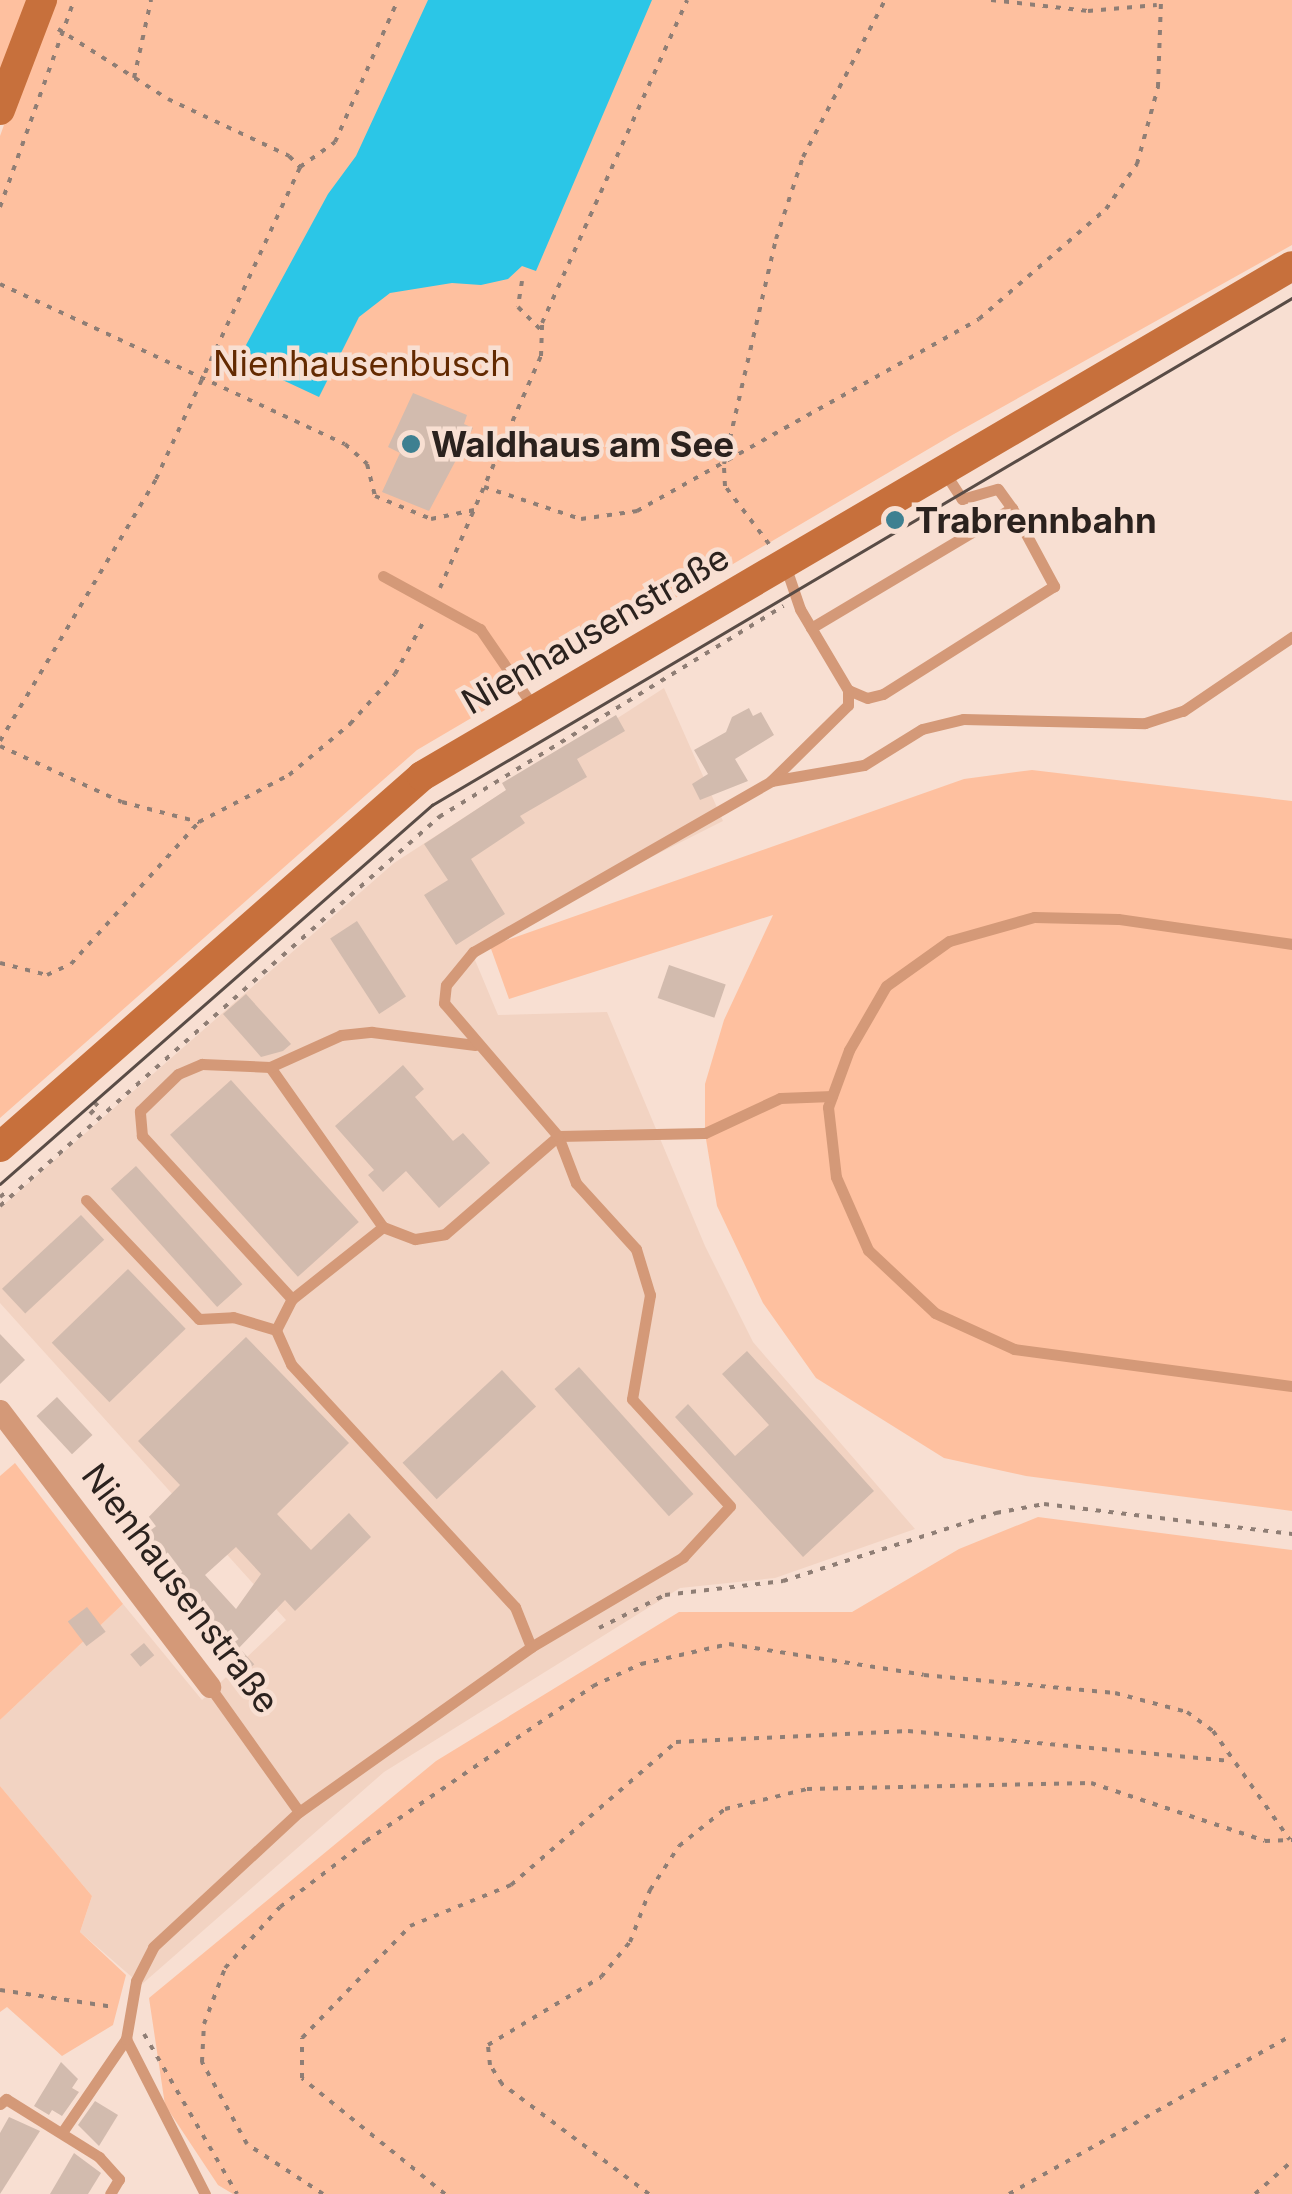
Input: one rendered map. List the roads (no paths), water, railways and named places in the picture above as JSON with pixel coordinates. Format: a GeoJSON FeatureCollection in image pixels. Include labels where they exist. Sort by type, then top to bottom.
{"type":"FeatureCollection","features":[{"type":"Feature","properties":{"kind":"main road"},"geometry":{"type":"LineString","coordinates":[[0,110],[40,6]]}},
{"type":"Feature","properties":{"kind":"main road","name":"Nienhausenstraße"},"geometry":{"type":"LineString","coordinates":[[0,1146],[370,817],[534,708],[1292,267]]}},
{"type":"Feature","properties":{"kind":"street","name":"Nienhausenstraße"},"geometry":{"type":"LineString","coordinates":[[0,1411],[210,1687]]}},
{"type":"Feature","properties":{"kind":"lane"},"geometry":{"type":"LineString","coordinates":[[848,690],[866,698],[883,694],[1054,586],[998,488],[962,499],[942,469]]}},
{"type":"Feature","properties":{"kind":"lane"},"geometry":{"type":"LineString","coordinates":[[811,628],[1012,508]]}},
{"type":"Feature","properties":{"kind":"lane"},"geometry":{"type":"LineString","coordinates":[[63,2131],[126,2040],[130,2010],[153,1947],[299,1812],[530,1646],[683,1557],[730,1506],[632,1400],[650,1295],[636,1249],[576,1183],[558,1136],[476,1045],[444,1003],[446,985],[473,952],[771,781],[848,705],[848,690],[811,628],[784,562]]}},
{"type":"Feature","properties":{"kind":"lane"},"geometry":{"type":"LineString","coordinates":[[383,576],[480,629],[534,708]]}},
{"type":"Feature","properties":{"kind":"lane"},"geometry":{"type":"LineString","coordinates":[[771,781],[834,775],[864,765],[922,730],[963,720],[1146,723],[1184,712],[1292,637]]}},
{"type":"Feature","properties":{"kind":"lane"},"geometry":{"type":"LineString","coordinates":[[1292,944],[1118,919],[1034,917],[949,942],[886,986],[849,1050],[832,1096],[836,1177],[868,1250],[935,1313],[1014,1350],[1292,1386]]}},
{"type":"Feature","properties":{"kind":"lane"},"geometry":{"type":"LineString","coordinates":[[292,1299],[142,1136],[140,1111],[178,1074],[202,1064],[270,1067],[341,1035],[372,1032],[476,1045]]}},
{"type":"Feature","properties":{"kind":"lane"},"geometry":{"type":"LineString","coordinates":[[270,1067],[383,1227],[415,1239],[446,1234],[558,1136],[704,1133],[780,1098],[832,1096]]}},
{"type":"Feature","properties":{"kind":"lane"},"geometry":{"type":"LineString","coordinates":[[86,1200],[198,1319],[234,1317],[276,1330],[291,1364],[514,1607],[530,1646]]}},
{"type":"Feature","properties":{"kind":"lane"},"geometry":{"type":"LineString","coordinates":[[276,1330],[292,1299],[383,1227]]}},
{"type":"Feature","properties":{"kind":"lane","name":"Nienhausenstraße"},"geometry":{"type":"LineString","coordinates":[[210,1687],[299,1812]]}},
{"type":"Feature","properties":{"kind":"lane"},"geometry":{"type":"LineString","coordinates":[[126,2040],[205,2194]]}},
{"type":"Feature","properties":{"kind":"lane"},"geometry":{"type":"LineString","coordinates":[[0,2104],[6,2099],[63,2131],[119,2179],[110,2194]]}},
{"type":"Feature","properties":{"kind":"water"},"geometry":{"type":"Polygon","coordinates":[[[428,0],[652,0],[536,271],[522,266],[508,279],[481,285],[452,283],[390,293],[359,317],[319,397],[259,369],[246,345],[328,194],[356,156],[428,0]]]}},
{"type":"Feature","properties":{"kind":"tram line"},"geometry":{"type":"LineString","coordinates":[[0,1184],[432,805],[1292,298]]}},
{"type":"Feature","properties":{"kind":"place","name":"Waldhaus am See"},"geometry":{"type":"Point","coordinates":[411,444]}},
{"type":"Feature","properties":{"kind":"place","name":"Trabrennbahn"},"geometry":{"type":"Point","coordinates":[895,520]}},
{"type":"Feature","properties":{"kind":"park label","name":"Nienhausenbusch"},"geometry":{"type":"Point","coordinates":[362,363]}}]}
